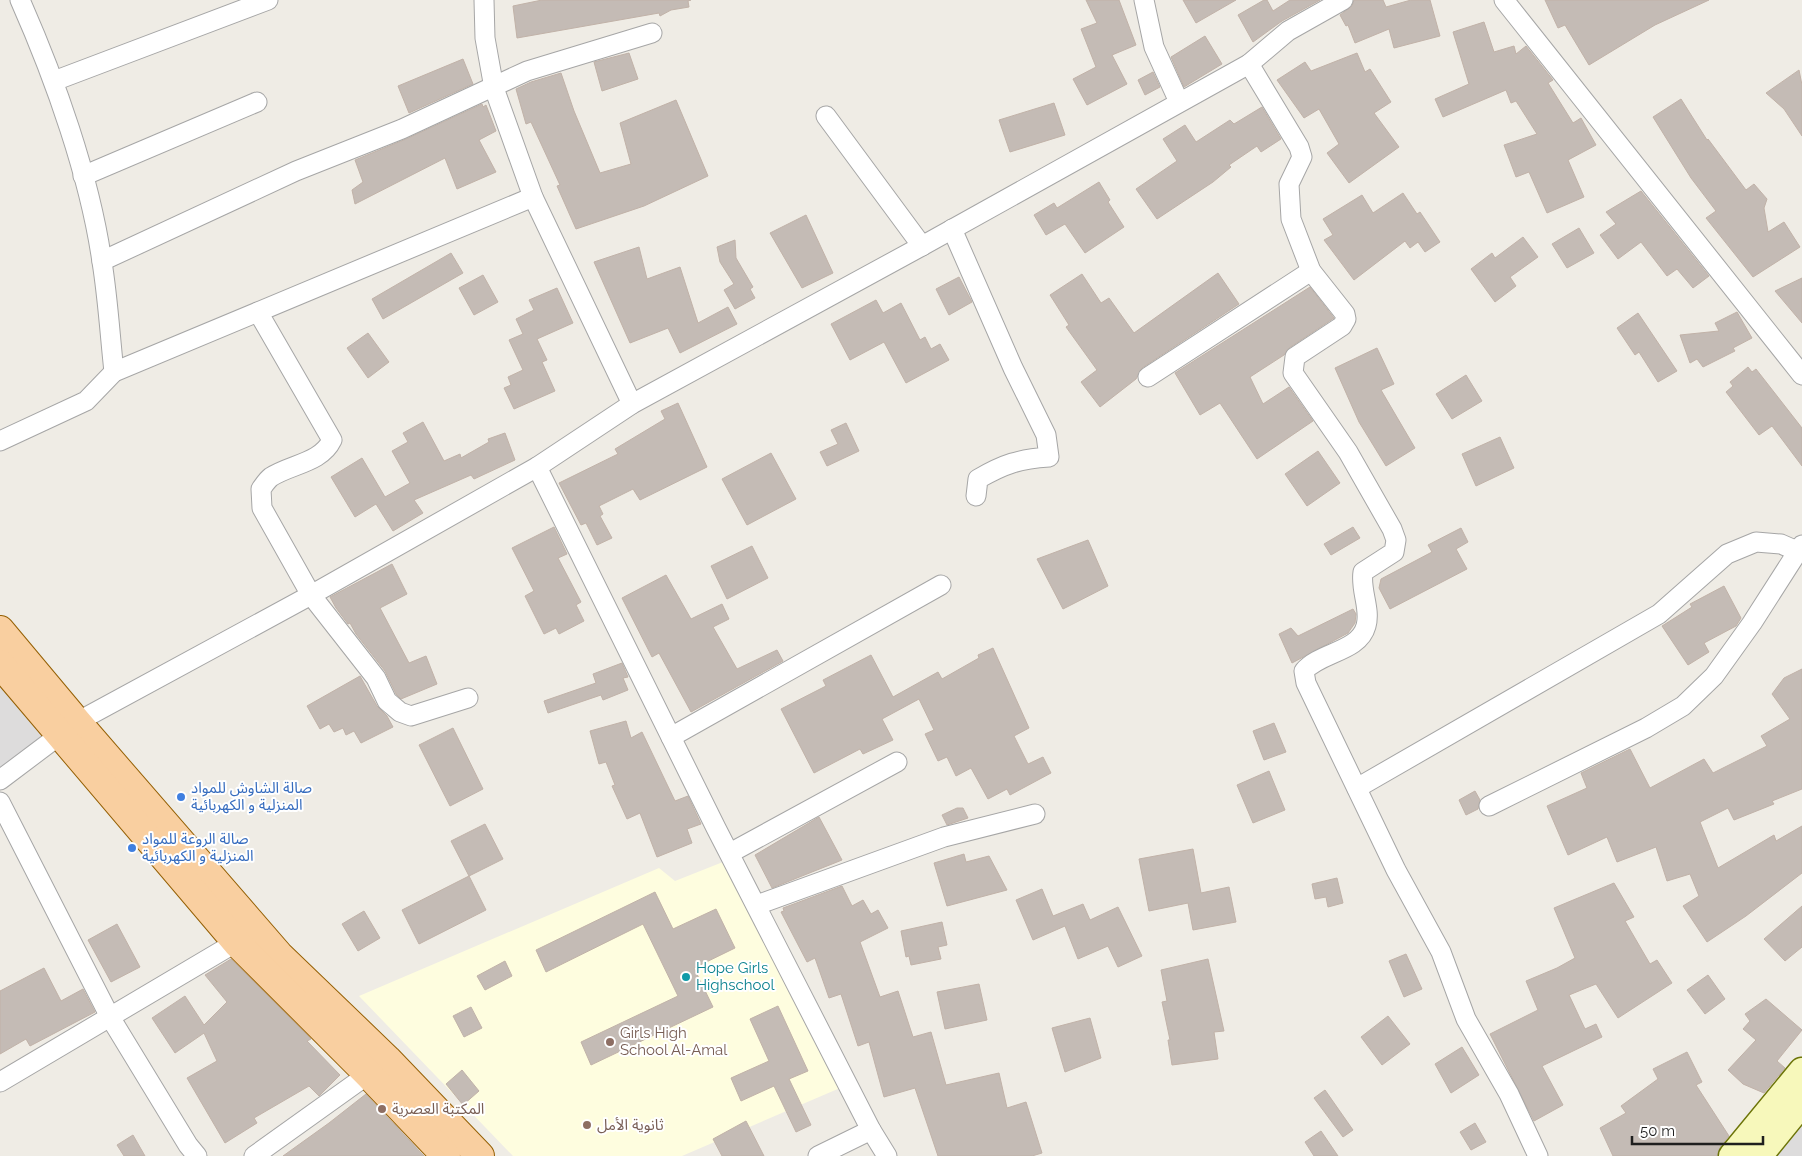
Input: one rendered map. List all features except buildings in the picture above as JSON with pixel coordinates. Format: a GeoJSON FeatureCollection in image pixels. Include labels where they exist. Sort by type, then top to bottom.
{"type":"FeatureCollection","features":[{"type":"Feature","properties":{"kind":"main road"},"geometry":{"type":"LineString","coordinates":[[0,630],[69,729],[246,936],[378,1067],[480,1156]]}},
{"type":"Feature","properties":{"kind":"main road"},"geometry":{"type":"LineString","coordinates":[[0,664],[69,729]]}},
{"type":"Feature","properties":{"kind":"main road"},"geometry":{"type":"LineString","coordinates":[[378,1067],[446,1156]]}},
{"type":"Feature","properties":{"kind":"main road"},"geometry":{"type":"LineString","coordinates":[[1732,1156],[1802,1071]]}},
{"type":"Feature","properties":{"kind":"main road"},"geometry":{"type":"LineString","coordinates":[[1759,1156],[1802,1103]]}},
{"type":"Feature","properties":{"kind":"street"},"geometry":{"type":"LineString","coordinates":[[20,0],[54,81],[83,176],[102,261],[114,372]]}},
{"type":"Feature","properties":{"kind":"street"},"geometry":{"type":"LineString","coordinates":[[54,81],[268,0]]}},
{"type":"Feature","properties":{"kind":"street"},"geometry":{"type":"LineString","coordinates":[[484,0],[485,38],[494,88],[533,196],[632,404]]}},
{"type":"Feature","properties":{"kind":"street"},"geometry":{"type":"LineString","coordinates":[[1144,0],[1154,47],[1179,102]]}},
{"type":"Feature","properties":{"kind":"street"},"geometry":{"type":"LineString","coordinates":[[0,780],[69,729],[311,595],[536,467],[632,404],[922,246],[1249,64],[1288,31],[1343,0]]}},
{"type":"Feature","properties":{"kind":"street"},"geometry":{"type":"LineString","coordinates":[[1504,0],[1802,375]]}},
{"type":"Feature","properties":{"kind":"street"},"geometry":{"type":"LineString","coordinates":[[102,261],[296,171],[402,129],[527,72],[652,33]]}},
{"type":"Feature","properties":{"kind":"street"},"geometry":{"type":"LineString","coordinates":[[1249,64],[1299,147],[1302,157],[1289,184],[1288,196],[1291,219],[1311,270],[1345,314],[1346,319],[1342,326],[1295,357],[1293,373],[1348,452],[1392,529],[1396,540],[1394,552],[1363,572],[1361,583],[1366,626],[1359,638],[1349,646],[1311,662],[1304,671],[1306,683],[1396,870],[1442,952],[1466,1019],[1509,1094],[1538,1156]]}},
{"type":"Feature","properties":{"kind":"street"},"geometry":{"type":"LineString","coordinates":[[83,176],[257,102]]}},
{"type":"Feature","properties":{"kind":"street"},"geometry":{"type":"LineString","coordinates":[[826,116],[922,246]]}},
{"type":"Feature","properties":{"kind":"street"},"geometry":{"type":"LineString","coordinates":[[0,441],[86,401],[114,372],[533,196]]}},
{"type":"Feature","properties":{"kind":"street"},"geometry":{"type":"LineString","coordinates":[[952,229],[1013,368],[1046,435],[1049,457],[1024,459],[1004,465],[978,479],[976,496]]}},
{"type":"Feature","properties":{"kind":"street"},"geometry":{"type":"LineString","coordinates":[[1148,377],[1311,270]]}},
{"type":"Feature","properties":{"kind":"street"},"geometry":{"type":"LineString","coordinates":[[258,312],[332,440],[320,455],[270,478],[261,489],[262,508],[311,595],[376,678],[387,701],[400,712],[411,716],[468,698]]}},
{"type":"Feature","properties":{"kind":"street"},"geometry":{"type":"LineString","coordinates":[[536,467],[730,854],[871,1130],[887,1156]]}},
{"type":"Feature","properties":{"kind":"street"},"geometry":{"type":"LineString","coordinates":[[1357,788],[1659,614],[1727,554],[1756,542],[1800,548],[1752,623],[1714,676],[1683,706],[1646,728],[1488,806]]}},
{"type":"Feature","properties":{"kind":"street"},"geometry":{"type":"LineString","coordinates":[[671,737],[941,585]]}},
{"type":"Feature","properties":{"kind":"street"},"geometry":{"type":"LineString","coordinates":[[730,854],[897,762]]}},
{"type":"Feature","properties":{"kind":"street"},"geometry":{"type":"LineString","coordinates":[[0,802],[110,1017],[188,1145],[197,1156]]}},
{"type":"Feature","properties":{"kind":"street"},"geometry":{"type":"LineString","coordinates":[[757,905],[944,837],[1036,814]]}},
{"type":"Feature","properties":{"kind":"street"},"geometry":{"type":"LineString","coordinates":[[0,1082],[246,936]]}},
{"type":"Feature","properties":{"kind":"street"},"geometry":{"type":"LineString","coordinates":[[254,1156],[378,1067]]}},
{"type":"Feature","properties":{"kind":"street"},"geometry":{"type":"LineString","coordinates":[[818,1156],[871,1130]]}},
{"type":"Feature","properties":{"kind":"shaded area"},"geometry":{"type":"Polygon","coordinates":[[[0,663],[60,735],[0,773],[0,663]]]}},
{"type":"Feature","properties":{"kind":"shaded area","name":"Girls High School Al-Amal"},"geometry":{"type":"Polygon","coordinates":[[[728,860],[840,1088],[682,1156],[513,1156],[359,996],[659,868],[675,881],[728,860]]]}},
{"type":"Feature","properties":{"kind":"shaded area"},"geometry":{"type":"Polygon","coordinates":[[[1802,1112],[1802,1156],[1767,1156],[1802,1112]]]}},
{"type":"Feature","properties":{"kind":"place","name":"صالة الشاوش للمواد المنزلية و الكهربائية"},"geometry":{"type":"Point","coordinates":[181,797]}},
{"type":"Feature","properties":{"kind":"place","name":"صالة الروعة للمواد المنزلية و الكهربائية"},"geometry":{"type":"Point","coordinates":[132,848]}},
{"type":"Feature","properties":{"kind":"place","name":"Hope Girls Highschool"},"geometry":{"type":"Point","coordinates":[686,977]}},
{"type":"Feature","properties":{"kind":"place","name":"Girls High School Al-Amal"},"geometry":{"type":"Point","coordinates":[610,1042]}},
{"type":"Feature","properties":{"kind":"place","name":"المكتبة العصرية"},"geometry":{"type":"Point","coordinates":[382,1109]}},
{"type":"Feature","properties":{"kind":"place","name":"ثانوية الأمل"},"geometry":{"type":"Point","coordinates":[587,1125]}}]}
